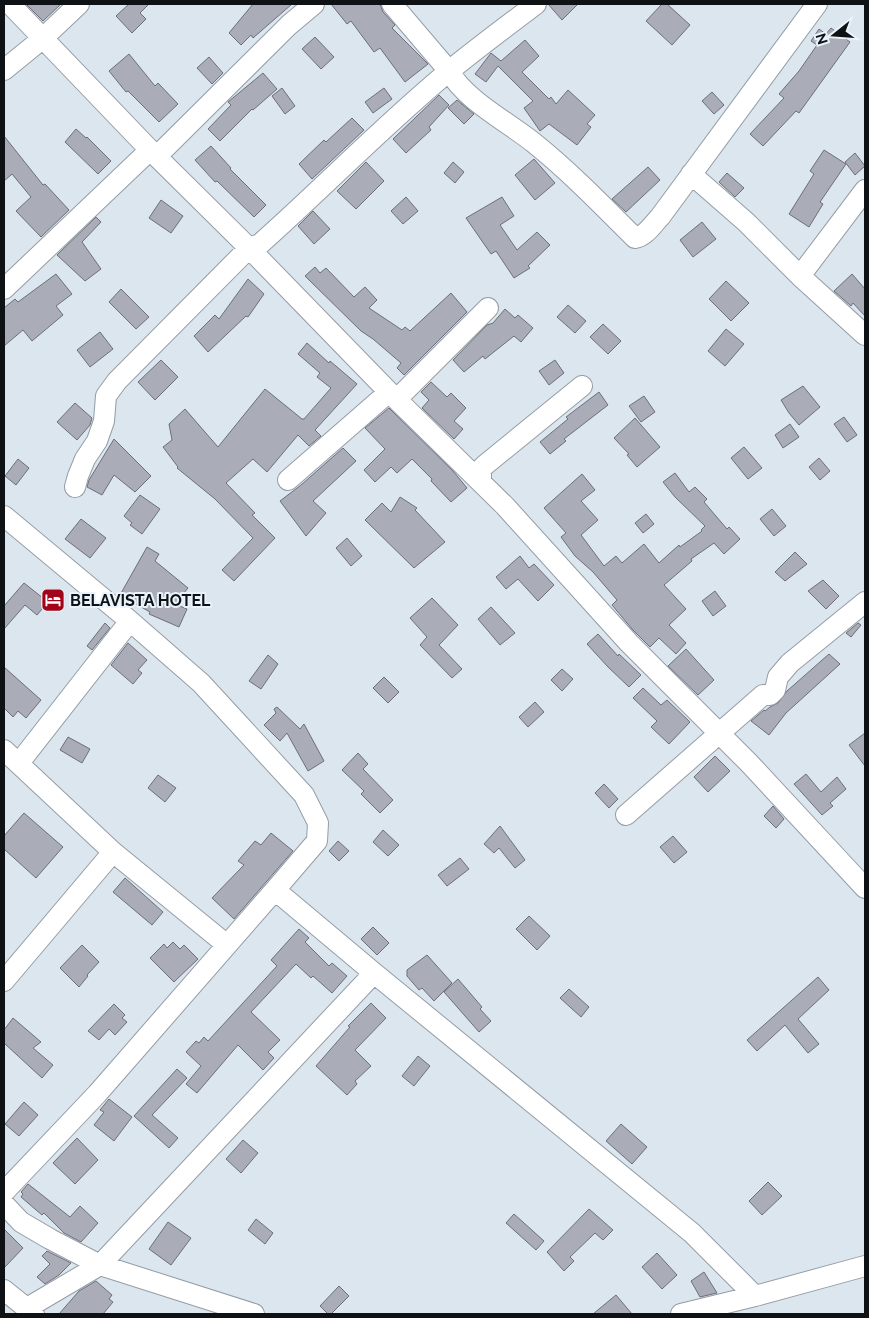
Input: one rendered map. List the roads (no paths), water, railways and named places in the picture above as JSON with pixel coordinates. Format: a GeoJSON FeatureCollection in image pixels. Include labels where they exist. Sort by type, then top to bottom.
{"type":"FeatureCollection","features":[{"type":"Feature","properties":{"kind":"street"},"geometry":{"type":"LineString","coordinates":[[10,4],[154,153],[505,506],[629,643],[750,764],[865,888]]}},
{"type":"Feature","properties":{"kind":"street"},"geometry":{"type":"LineString","coordinates":[[4,70],[42,39],[79,4]]}},
{"type":"Feature","properties":{"kind":"street"},"geometry":{"type":"LineString","coordinates":[[4,289],[314,4]]}},
{"type":"Feature","properties":{"kind":"street"},"geometry":{"type":"LineString","coordinates":[[392,4],[449,71],[454,80],[468,93],[533,142],[635,238],[644,234],[660,217],[817,4]]}},
{"type":"Feature","properties":{"kind":"street"},"geometry":{"type":"LineString","coordinates":[[75,487],[85,459],[97,441],[104,421],[106,396],[117,381],[249,248],[260,244],[317,193],[372,139],[449,71],[536,4]]}},
{"type":"Feature","properties":{"kind":"street"},"geometry":{"type":"LineString","coordinates":[[691,174],[746,222],[800,276],[865,335]]}},
{"type":"Feature","properties":{"kind":"street"},"geometry":{"type":"LineString","coordinates":[[800,276],[865,190]]}},
{"type":"Feature","properties":{"kind":"street"},"geometry":{"type":"LineString","coordinates":[[288,480],[393,395],[488,308]]}},
{"type":"Feature","properties":{"kind":"street"},"geometry":{"type":"LineString","coordinates":[[481,482],[481,470],[485,464],[582,386]]}},
{"type":"Feature","properties":{"kind":"street"},"geometry":{"type":"LineString","coordinates":[[4,516],[201,682],[304,795],[318,823],[318,841],[97,1094],[4,1192]]}},
{"type":"Feature","properties":{"kind":"street"},"geometry":{"type":"LineString","coordinates":[[626,815],[763,695],[770,695],[775,690],[778,677],[790,663],[865,602]]}},
{"type":"Feature","properties":{"kind":"street"},"geometry":{"type":"LineString","coordinates":[[20,763],[130,621]]}},
{"type":"Feature","properties":{"kind":"street"},"geometry":{"type":"LineString","coordinates":[[4,750],[20,763],[112,852],[227,945]]}},
{"type":"Feature","properties":{"kind":"street"},"geometry":{"type":"LineString","coordinates":[[4,981],[112,852]]}},
{"type":"Feature","properties":{"kind":"street"},"geometry":{"type":"LineString","coordinates":[[275,890],[692,1233],[756,1296]]}},
{"type":"Feature","properties":{"kind":"street"},"geometry":{"type":"LineString","coordinates":[[4,1290],[30,1311],[100,1264],[374,973]]}},
{"type":"Feature","properties":{"kind":"street"},"geometry":{"type":"LineString","coordinates":[[4,1204],[21,1222],[100,1264],[254,1314]]}},
{"type":"Feature","properties":{"kind":"street"},"geometry":{"type":"LineString","coordinates":[[681,1314],[756,1296],[865,1266]]}},
{"type":"Feature","properties":{"kind":"place","name":"BELAVISTA HOTEL"},"geometry":{"type":"Point","coordinates":[53,600]}}]}
